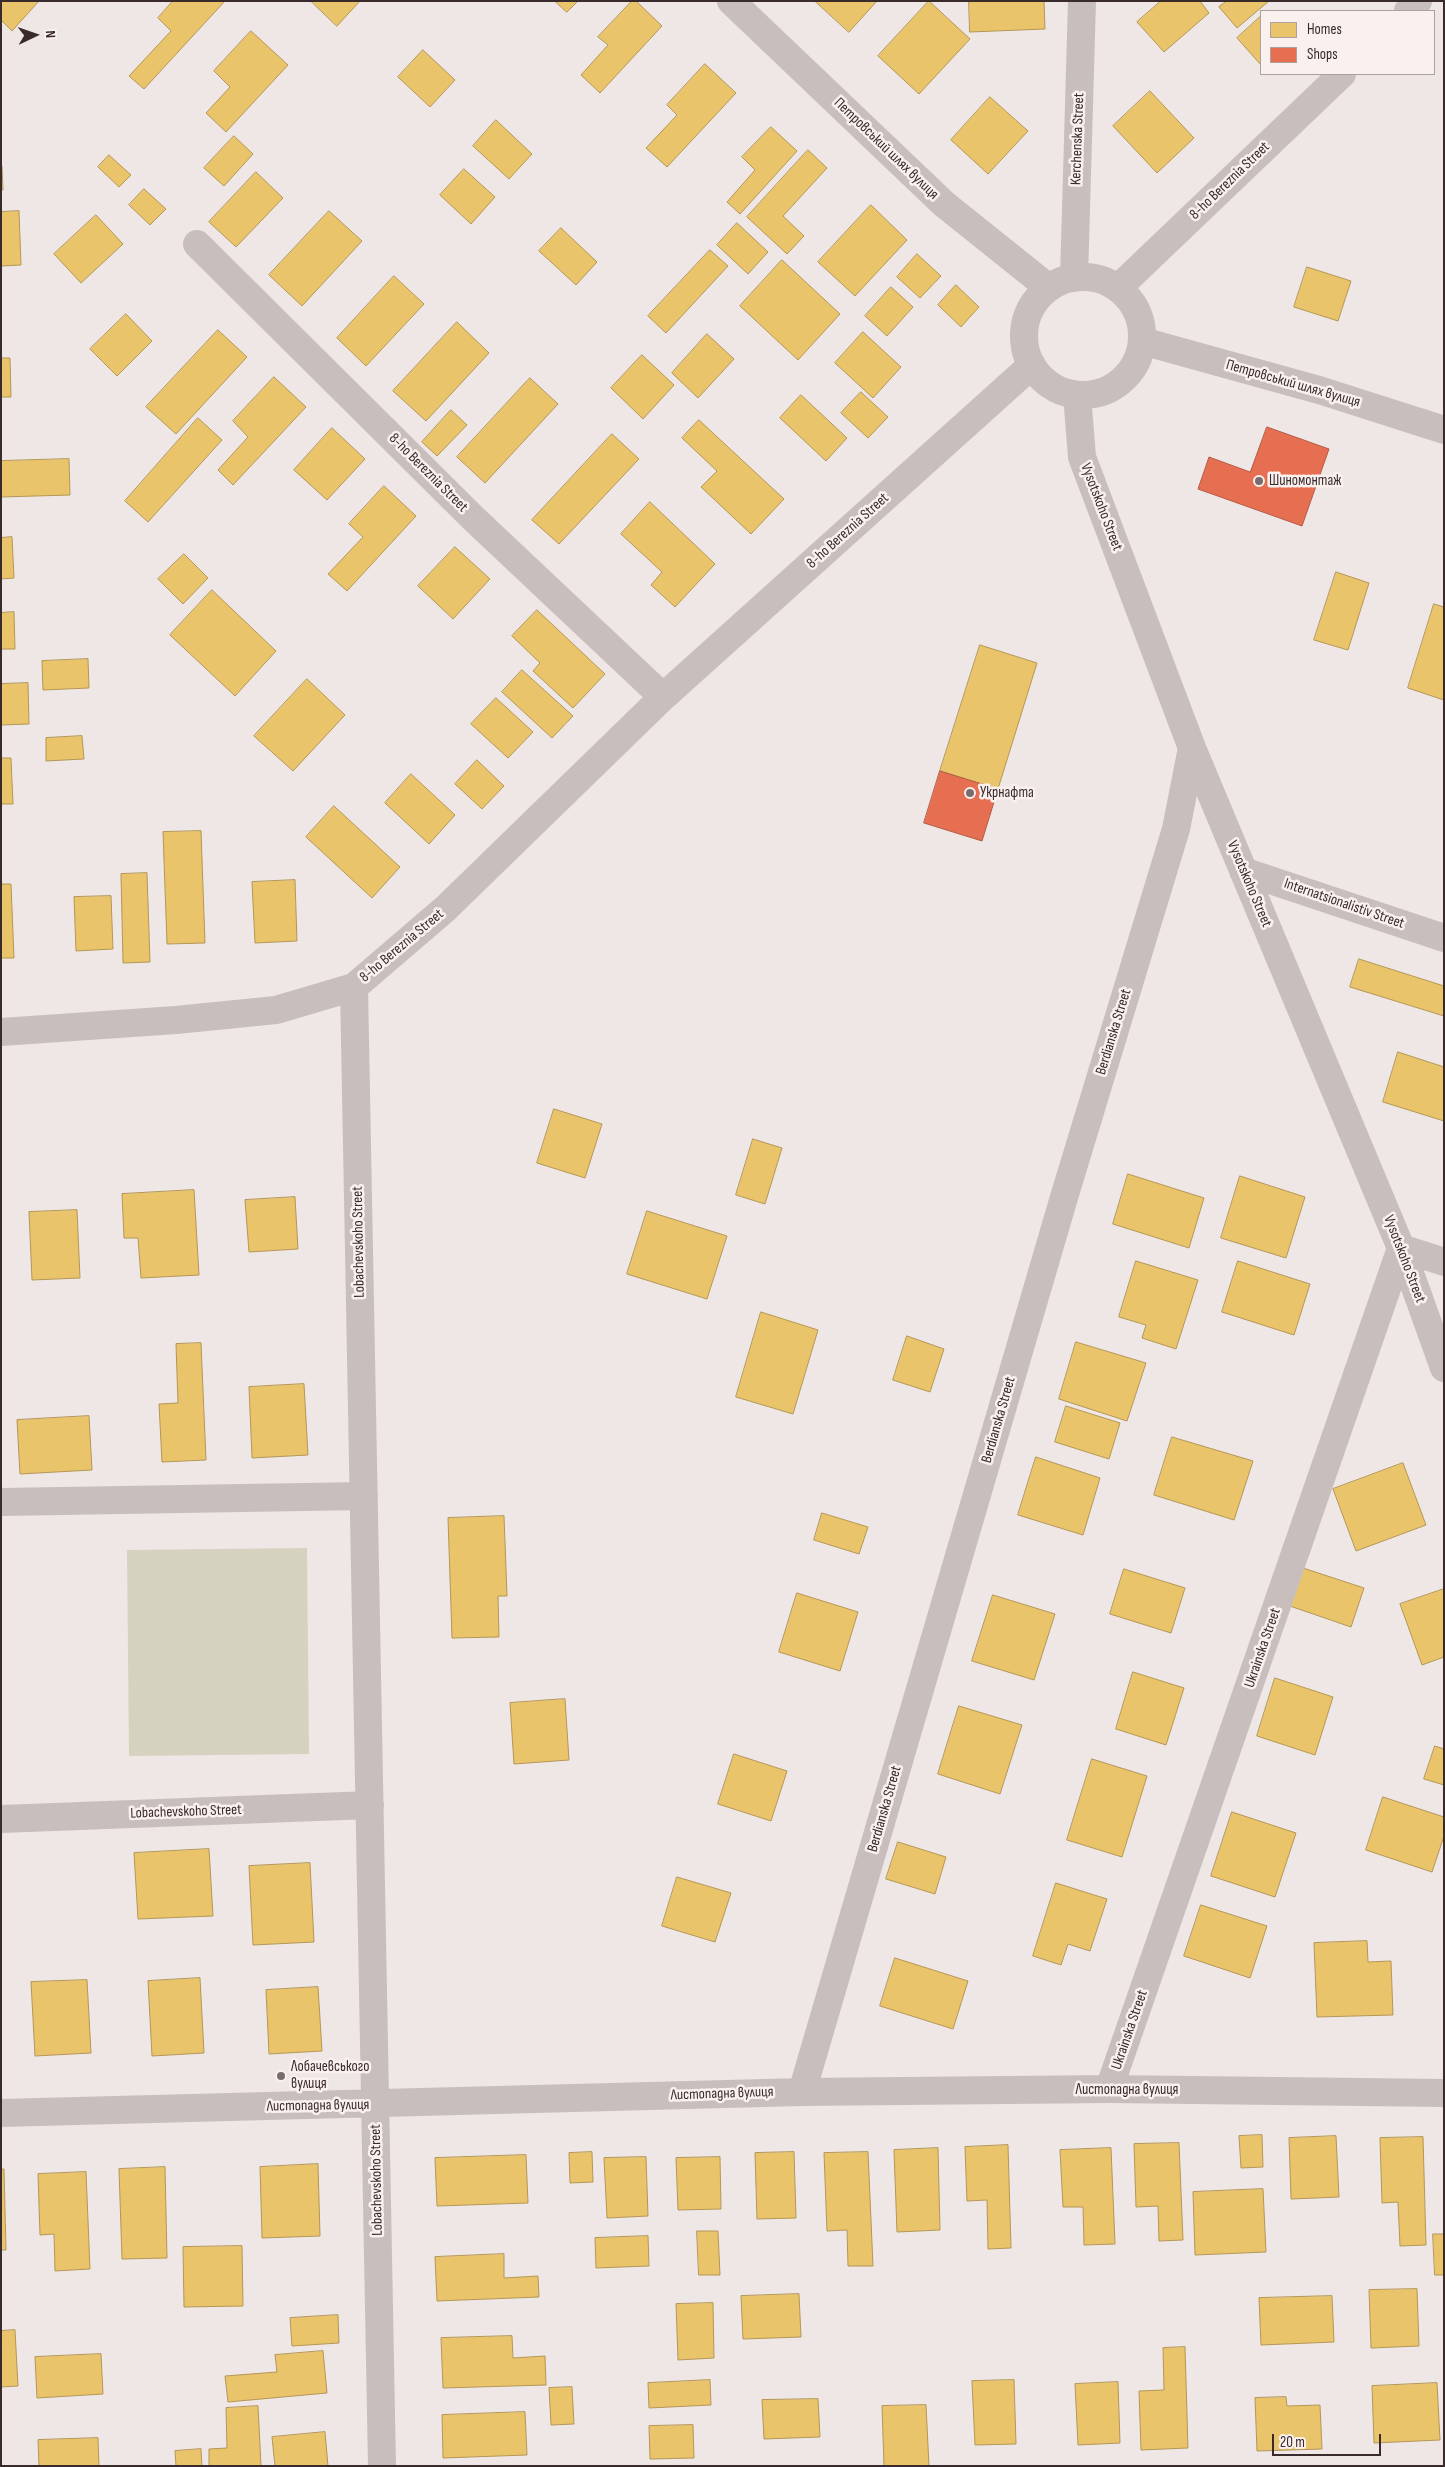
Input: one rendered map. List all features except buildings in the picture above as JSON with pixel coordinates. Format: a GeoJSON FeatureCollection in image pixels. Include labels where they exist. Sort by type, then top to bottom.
{"type":"FeatureCollection","features":[{"type":"Feature","properties":{"kind":"street","name":"Петровський шлях вулиця"},"geometry":{"type":"LineString","coordinates":[[731,1],[944,204],[1049,288]]}},
{"type":"Feature","properties":{"kind":"street","name":"Kerchenska Street"},"geometry":{"type":"LineString","coordinates":[[1074,278],[1082,1]]}},
{"type":"Feature","properties":{"kind":"street"},"geometry":{"type":"LineString","coordinates":[[1409,10],[1418,1]]}},
{"type":"Feature","properties":{"kind":"street","name":"8-ho Bereznia Street"},"geometry":{"type":"LineString","coordinates":[[1118,288],[1341,75]]}},
{"type":"Feature","properties":{"kind":"street","name":"8-ho Bereznia Street"},"geometry":{"type":"LineString","coordinates":[[197,244],[462,507],[663,698]]}},
{"type":"Feature","properties":{"kind":"street"},"geometry":{"type":"LineString","coordinates":[[1089,277],[1118,288],[1129,299],[1137,312],[1142,326],[1142,341],[1138,357],[1131,371],[1120,382],[1107,390],[1092,394],[1077,395],[1062,391],[1049,384],[1032,365],[1025,345],[1028,315],[1036,301],[1049,288],[1059,282],[1074,278],[1089,277]]}},
{"type":"Feature","properties":{"kind":"street","name":"Петровський шлях вулиця"},"geometry":{"type":"LineString","coordinates":[[1142,341],[1319,390],[1444,430]]}},
{"type":"Feature","properties":{"kind":"street","name":"8-ho Bereznia Street"},"geometry":{"type":"LineString","coordinates":[[1,1032],[176,1020],[276,1010],[354,987],[445,910],[663,698],[1032,365]]}},
{"type":"Feature","properties":{"kind":"street","name":"Vysotskoho Street"},"geometry":{"type":"LineString","coordinates":[[1077,395],[1082,457],[1192,748],[1401,1248],[1444,1368]]}},
{"type":"Feature","properties":{"kind":"street","name":"Berdianska Street"},"geometry":{"type":"LineString","coordinates":[[802,2092],[1062,1204],[1176,829],[1192,748]]}},
{"type":"Feature","properties":{"kind":"street","name":"Internatsionalistiv Street"},"geometry":{"type":"LineString","coordinates":[[1243,871],[1444,938]]}},
{"type":"Feature","properties":{"kind":"street","name":"Lobachevskoho Street"},"geometry":{"type":"LineString","coordinates":[[354,987],[382,2466]]}},
{"type":"Feature","properties":{"kind":"street"},"geometry":{"type":"LineString","coordinates":[[1401,1248],[1444,1262]]}},
{"type":"Feature","properties":{"kind":"street","name":"Ukrainska Street"},"geometry":{"type":"LineString","coordinates":[[1109,2089],[1401,1248]]}},
{"type":"Feature","properties":{"kind":"street"},"geometry":{"type":"LineString","coordinates":[[1,1502],[364,1496]]}},
{"type":"Feature","properties":{"kind":"street","name":"Lobachevskoho Street"},"geometry":{"type":"LineString","coordinates":[[1,1819],[370,1805]]}},
{"type":"Feature","properties":{"kind":"street","name":"Листопадна вулиця"},"geometry":{"type":"LineString","coordinates":[[1,2114],[802,2092],[1109,2089],[1444,2093]]}},
{"type":"Feature","properties":{"kind":"shaded area"},"geometry":{"type":"Polygon","coordinates":[[[307,1548],[309,1754],[129,1756],[127,1550],[307,1548]]]}},
{"type":"Feature","properties":{"kind":"place","name":"Шиномонтаж"},"geometry":{"type":"Point","coordinates":[1259,481]}},
{"type":"Feature","properties":{"kind":"place","name":"Укрнафта"},"geometry":{"type":"Point","coordinates":[970,793]}},
{"type":"Feature","properties":{"kind":"place","name":"Лобачевського вулиця"},"geometry":{"type":"Point","coordinates":[281,2076]}}]}
